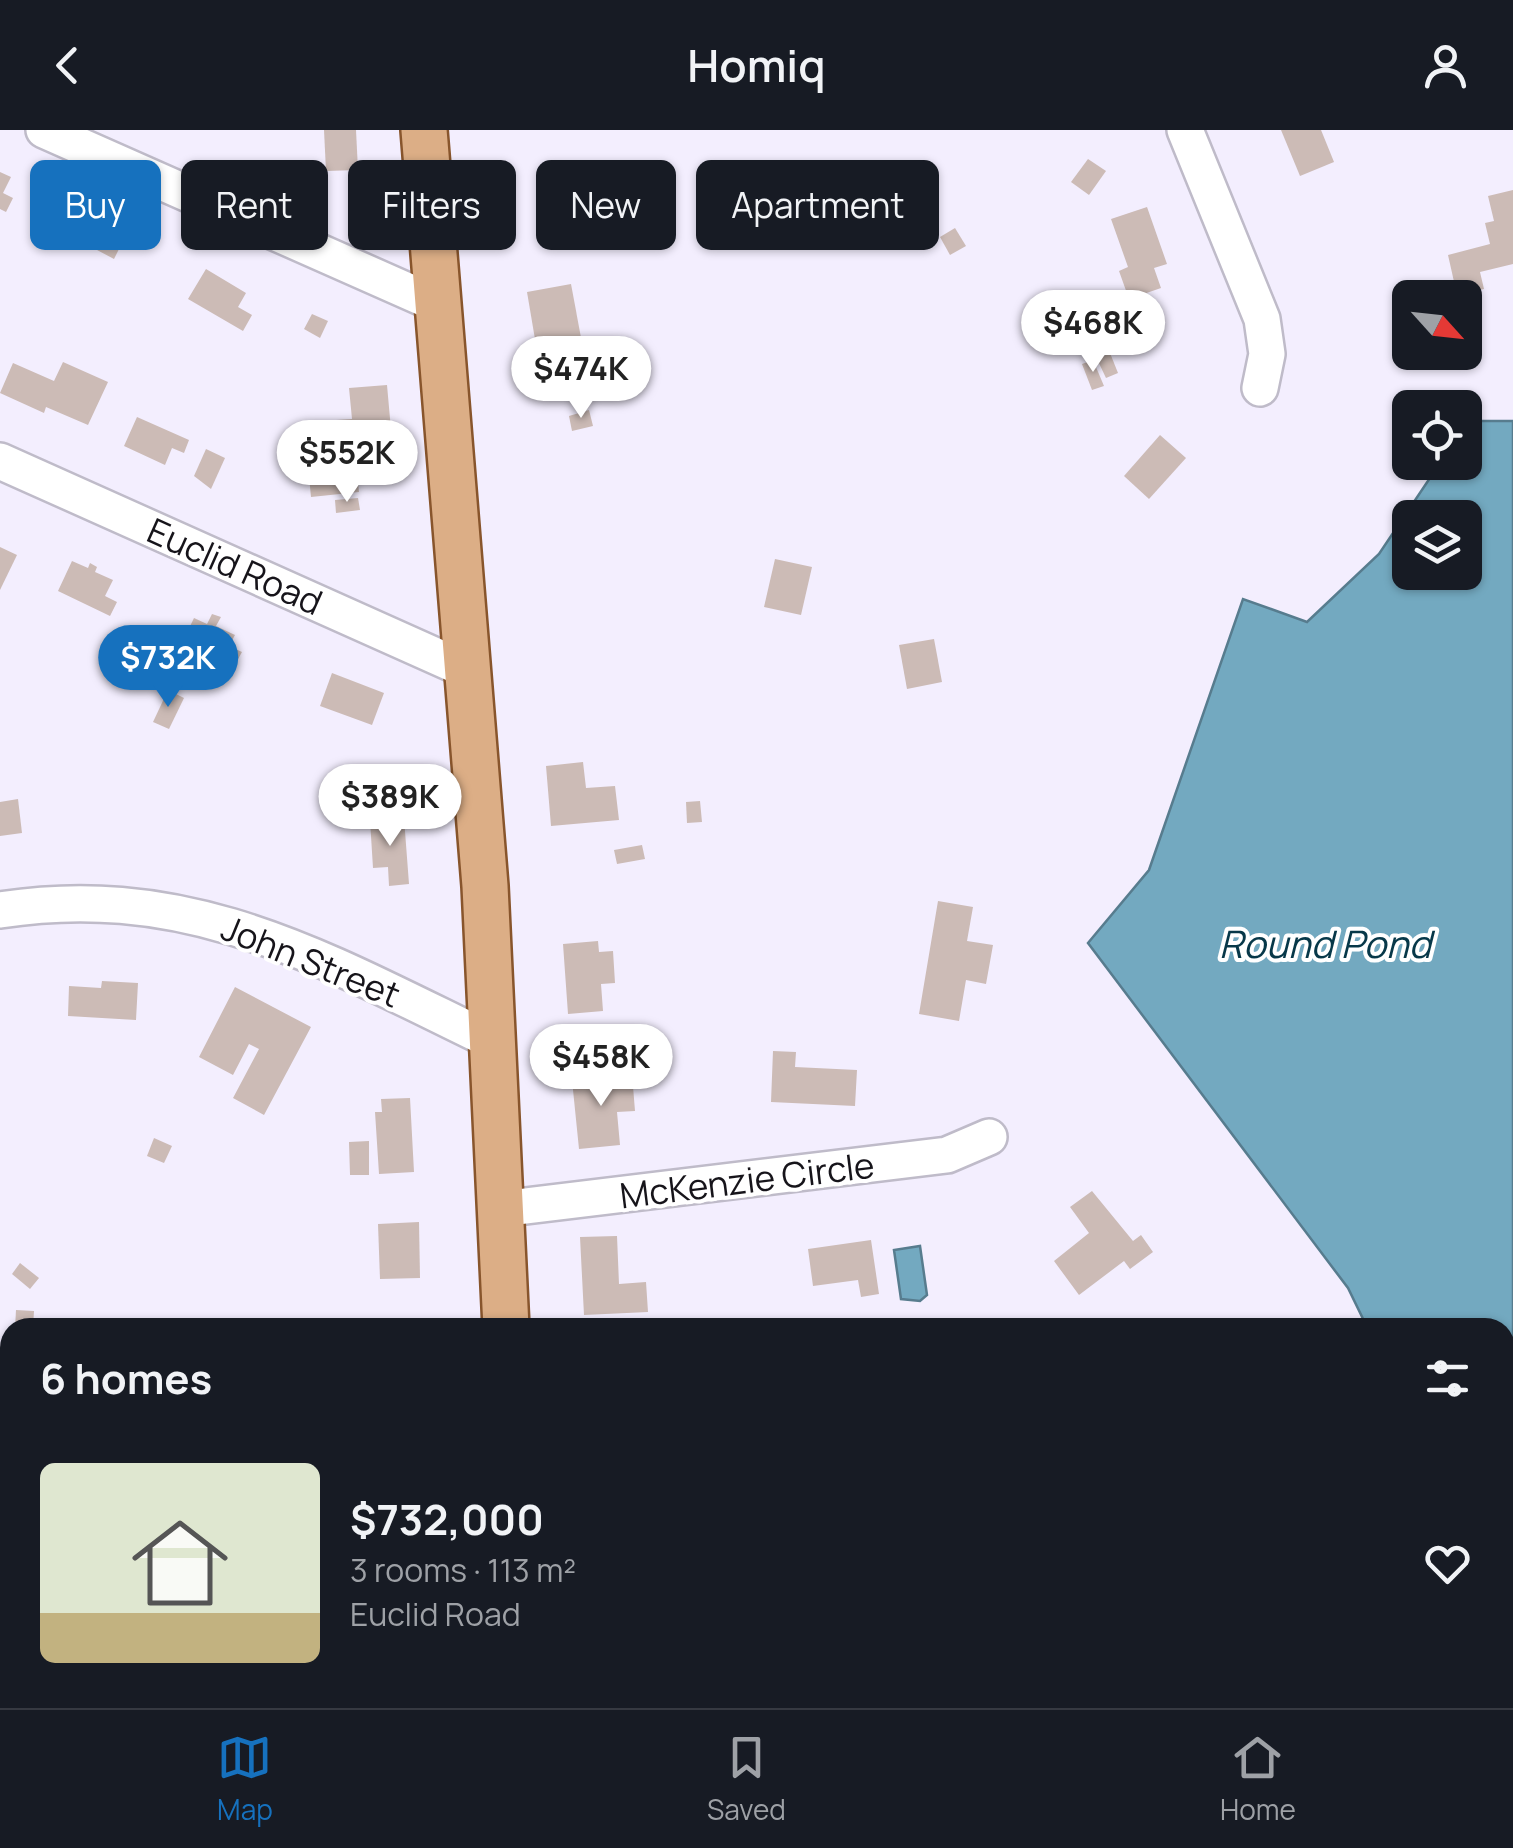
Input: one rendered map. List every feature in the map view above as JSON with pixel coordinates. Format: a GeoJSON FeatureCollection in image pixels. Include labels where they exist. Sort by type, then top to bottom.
{"type":"FeatureCollection","features":[{"type":"Feature","properties":{"kind":"main road"},"geometry":{"type":"LineString","coordinates":[[424,130],[469,671],[494,1042],[506,1318]]}},
{"type":"Feature","properties":{"kind":"street"},"geometry":{"type":"LineString","coordinates":[[44,130],[438,305]]}},
{"type":"Feature","properties":{"kind":"street"},"geometry":{"type":"LineString","coordinates":[[1185,130],[1262,319],[1267,354],[1260,388]]}},
{"type":"Feature","properties":{"kind":"street","name":"Euclid Road"},"geometry":{"type":"LineString","coordinates":[[0,461],[469,671]]}},
{"type":"Feature","properties":{"kind":"street","name":"John Street"},"geometry":{"type":"LineString","coordinates":[[0,910],[81,903],[142,904],[229,923],[360,977],[494,1042]]}},
{"type":"Feature","properties":{"kind":"street","name":"McKenzie Circle"},"geometry":{"type":"LineString","coordinates":[[502,1209],[947,1155],[989,1137]]}},
{"type":"Feature","properties":{"kind":"water","name":"Round Pond"},"geometry":{"type":"Polygon","coordinates":[[[1482,421],[1513,421],[1513,1318],[1363,1318],[1348,1288],[1088,943],[1149,870],[1243,599],[1307,622],[1379,554],[1392,535],[1392,590],[1482,590],[1482,500],[1415,500],[1429,480],[1482,480],[1482,421]]]}},
{"type":"Feature","properties":{"kind":"water"},"geometry":{"type":"Polygon","coordinates":[[[920,1246],[927,1295],[920,1301],[901,1299],[894,1250],[920,1246]]]}},
{"type":"Feature","properties":{"kind":"building"},"geometry":{"type":"Polygon","coordinates":[[[324,130],[356,130],[358,160],[348,160],[348,170],[328,171],[324,130]]]}},
{"type":"Feature","properties":{"kind":"building"},"geometry":{"type":"Polygon","coordinates":[[[1281,130],[1321,130],[1334,162],[1300,176],[1281,130]]]}},
{"type":"Feature","properties":{"kind":"building"},"geometry":{"type":"Polygon","coordinates":[[[1088,159],[1106,171],[1089,195],[1071,182],[1088,159]]]}},
{"type":"Feature","properties":{"kind":"building"},"geometry":{"type":"Polygon","coordinates":[[[0,172],[11,177],[3,193],[13,198],[6,212],[0,209],[0,172]]]}},
{"type":"Feature","properties":{"kind":"building"},"geometry":{"type":"Polygon","coordinates":[[[1513,190],[1513,264],[1480,272],[1482,280],[1454,280],[1448,255],[1490,244],[1485,223],[1494,221],[1488,196],[1513,190]]]}},
{"type":"Feature","properties":{"kind":"building"},"geometry":{"type":"Polygon","coordinates":[[[1147,207],[1167,264],[1154,268],[1161,288],[1129,299],[1119,271],[1128,267],[1111,219],[1147,207]]]}},
{"type":"Feature","properties":{"kind":"building"},"geometry":{"type":"Polygon","coordinates":[[[955,228],[966,246],[950,255],[940,237],[955,228]]]}},
{"type":"Feature","properties":{"kind":"building"},"geometry":{"type":"Polygon","coordinates":[[[97,250],[118,250],[114,259],[97,250]]]}},
{"type":"Feature","properties":{"kind":"building"},"geometry":{"type":"Polygon","coordinates":[[[206,269],[246,293],[238,307],[252,315],[243,331],[188,299],[206,269]]]}},
{"type":"Feature","properties":{"kind":"building"},"geometry":{"type":"Polygon","coordinates":[[[571,284],[582,343],[537,351],[527,292],[571,284]]]}},
{"type":"Feature","properties":{"kind":"building"},"geometry":{"type":"Polygon","coordinates":[[[312,314],[328,321],[320,338],[304,329],[312,314]]]}},
{"type":"Feature","properties":{"kind":"building"},"geometry":{"type":"Polygon","coordinates":[[[1110,353],[1118,373],[1106,378],[1097,359],[1110,353]]]}},
{"type":"Feature","properties":{"kind":"building"},"geometry":{"type":"Polygon","coordinates":[[[1093,360],[1104,386],[1092,390],[1082,364],[1093,360]]]}},
{"type":"Feature","properties":{"kind":"building"},"geometry":{"type":"Polygon","coordinates":[[[63,362],[108,382],[88,425],[46,407],[44,413],[0,393],[13,363],[54,381],[63,362]]]}},
{"type":"Feature","properties":{"kind":"building"},"geometry":{"type":"Polygon","coordinates":[[[387,385],[393,452],[356,455],[355,444],[338,445],[336,420],[352,419],[349,388],[387,385]]]}},
{"type":"Feature","properties":{"kind":"building"},"geometry":{"type":"Polygon","coordinates":[[[589,410],[593,426],[572,431],[569,416],[589,410]]]}},
{"type":"Feature","properties":{"kind":"building"},"geometry":{"type":"Polygon","coordinates":[[[137,417],[189,440],[184,453],[172,448],[165,465],[124,446],[137,417]]]}},
{"type":"Feature","properties":{"kind":"building"},"geometry":{"type":"Polygon","coordinates":[[[1160,435],[1186,458],[1149,499],[1124,476],[1160,435]]]}},
{"type":"Feature","properties":{"kind":"building"},"geometry":{"type":"Polygon","coordinates":[[[206,449],[225,458],[211,489],[194,476],[206,449]]]}},
{"type":"Feature","properties":{"kind":"building"},"geometry":{"type":"Polygon","coordinates":[[[356,461],[359,492],[311,497],[308,466],[356,461]]]}},
{"type":"Feature","properties":{"kind":"building"},"geometry":{"type":"Polygon","coordinates":[[[358,498],[360,510],[336,513],[335,500],[358,498]]]}},
{"type":"Feature","properties":{"kind":"building"},"geometry":{"type":"Polygon","coordinates":[[[0,547],[17,555],[0,590],[0,547]]]}},
{"type":"Feature","properties":{"kind":"building"},"geometry":{"type":"Polygon","coordinates":[[[775,559],[812,567],[801,615],[764,607],[775,559]]]}},
{"type":"Feature","properties":{"kind":"building"},"geometry":{"type":"Polygon","coordinates":[[[72,561],[88,568],[90,563],[97,567],[95,572],[113,580],[105,596],[117,602],[110,616],[58,591],[72,561]]]}},
{"type":"Feature","properties":{"kind":"building"},"geometry":{"type":"Polygon","coordinates":[[[212,614],[221,617],[216,626],[235,635],[229,646],[242,652],[232,670],[180,647],[194,618],[207,624],[212,614]]]}},
{"type":"Feature","properties":{"kind":"building"},"geometry":{"type":"Polygon","coordinates":[[[934,639],[942,682],[907,689],[899,645],[934,639]]]}},
{"type":"Feature","properties":{"kind":"building"},"geometry":{"type":"Polygon","coordinates":[[[332,673],[384,693],[372,725],[320,706],[332,673]]]}},
{"type":"Feature","properties":{"kind":"building"},"geometry":{"type":"Polygon","coordinates":[[[168,690],[184,698],[169,729],[153,722],[168,690]]]}},
{"type":"Feature","properties":{"kind":"building"},"geometry":{"type":"Polygon","coordinates":[[[583,762],[586,788],[615,786],[619,820],[551,826],[546,766],[583,762]]]}},
{"type":"Feature","properties":{"kind":"building"},"geometry":{"type":"Polygon","coordinates":[[[18,799],[22,833],[0,836],[0,802],[18,799]]]}},
{"type":"Feature","properties":{"kind":"building"},"geometry":{"type":"Polygon","coordinates":[[[700,801],[702,822],[687,823],[686,802],[700,801]]]}},
{"type":"Feature","properties":{"kind":"building"},"geometry":{"type":"Polygon","coordinates":[[[404,818],[409,884],[389,886],[388,867],[373,868],[370,820],[404,818]]]}},
{"type":"Feature","properties":{"kind":"building"},"geometry":{"type":"Polygon","coordinates":[[[642,845],[645,859],[617,864],[614,850],[642,845]]]}},
{"type":"Feature","properties":{"kind":"building"},"geometry":{"type":"Polygon","coordinates":[[[938,901],[973,907],[967,941],[993,945],[986,984],[966,980],[959,1021],[919,1014],[938,901]]]}},
{"type":"Feature","properties":{"kind":"building"},"geometry":{"type":"Polygon","coordinates":[[[598,941],[599,952],[613,951],[615,983],[601,984],[603,1011],[568,1014],[563,944],[598,941]]]}},
{"type":"Feature","properties":{"kind":"building"},"geometry":{"type":"Polygon","coordinates":[[[102,981],[138,983],[136,1020],[68,1016],[69,986],[101,988],[102,981]]]}},
{"type":"Feature","properties":{"kind":"building"},"geometry":{"type":"Polygon","coordinates":[[[235,987],[311,1027],[264,1115],[233,1098],[259,1049],[249,1044],[233,1075],[199,1057],[235,987]]]}},
{"type":"Feature","properties":{"kind":"building"},"geometry":{"type":"Polygon","coordinates":[[[773,1051],[796,1052],[795,1067],[857,1070],[855,1106],[771,1102],[773,1051]]]}},
{"type":"Feature","properties":{"kind":"building"},"geometry":{"type":"Polygon","coordinates":[[[632,1074],[635,1111],[617,1112],[620,1145],[579,1149],[572,1080],[632,1074]]]}},
{"type":"Feature","properties":{"kind":"building"},"geometry":{"type":"Polygon","coordinates":[[[410,1098],[414,1172],[379,1174],[375,1112],[382,1112],[381,1099],[410,1098]]]}},
{"type":"Feature","properties":{"kind":"building"},"geometry":{"type":"Polygon","coordinates":[[[154,1138],[172,1146],[164,1163],[147,1156],[154,1138]]]}},
{"type":"Feature","properties":{"kind":"building"},"geometry":{"type":"Polygon","coordinates":[[[369,1141],[369,1175],[350,1175],[349,1142],[369,1141]]]}},
{"type":"Feature","properties":{"kind":"building"},"geometry":{"type":"Polygon","coordinates":[[[1092,1191],[1133,1241],[1141,1235],[1153,1252],[1130,1269],[1124,1261],[1079,1295],[1054,1261],[1089,1233],[1070,1207],[1092,1191]]]}},
{"type":"Feature","properties":{"kind":"building"},"geometry":{"type":"Polygon","coordinates":[[[419,1222],[420,1278],[380,1279],[378,1224],[419,1222]]]}},
{"type":"Feature","properties":{"kind":"building"},"geometry":{"type":"Polygon","coordinates":[[[617,1236],[619,1284],[646,1282],[648,1312],[584,1315],[580,1237],[617,1236]]]}},
{"type":"Feature","properties":{"kind":"building"},"geometry":{"type":"Polygon","coordinates":[[[871,1240],[879,1294],[861,1297],[858,1280],[813,1286],[808,1249],[871,1240]]]}},
{"type":"Feature","properties":{"kind":"building"},"geometry":{"type":"Polygon","coordinates":[[[20,1263],[39,1278],[30,1289],[12,1274],[20,1263]]]}},
{"type":"Feature","properties":{"kind":"building"},"geometry":{"type":"Polygon","coordinates":[[[16,1310],[34,1311],[34,1318],[16,1318],[16,1310]]]}}]}
